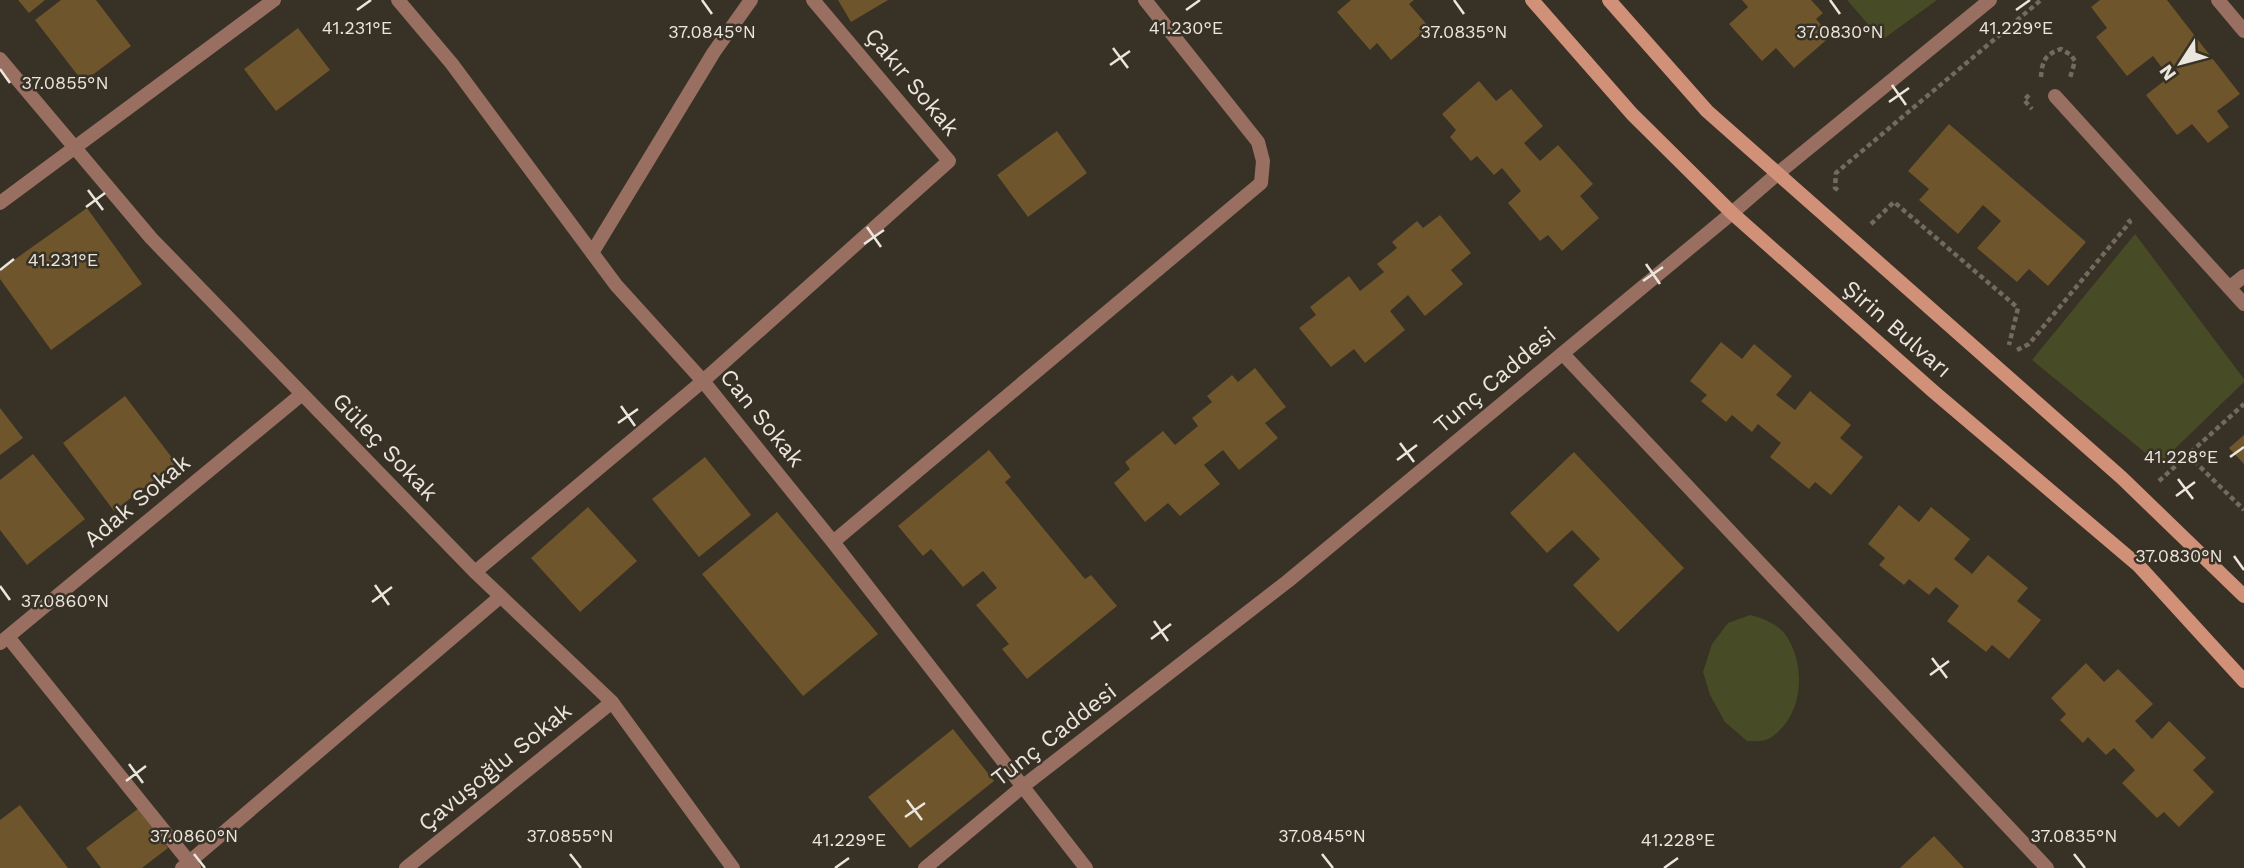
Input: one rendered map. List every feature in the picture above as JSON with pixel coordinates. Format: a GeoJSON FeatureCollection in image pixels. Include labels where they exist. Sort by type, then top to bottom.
{"type":"FeatureCollection","features":[{"type":"Feature","properties":{"kind":"main road","name":"Şirin Bulvarı"},"geometry":{"type":"LineString","coordinates":[[1532,0],[1632,114],[1732,214],[1934,392],[2139,566],[2244,681]]}},
{"type":"Feature","properties":{"kind":"main road","name":"Şirin Bulvarı"},"geometry":{"type":"LineString","coordinates":[[1609,0],[1707,111],[2122,478],[2244,596]]}},
{"type":"Feature","properties":{"kind":"street"},"geometry":{"type":"LineString","coordinates":[[0,203],[274,0]]}},
{"type":"Feature","properties":{"kind":"street","name":"Can Sokak"},"geometry":{"type":"LineString","coordinates":[[398,0],[452,64],[616,285],[703,381],[833,542],[1086,868]]}},
{"type":"Feature","properties":{"kind":"street"},"geometry":{"type":"LineString","coordinates":[[592,253],[714,52],[751,0]]}},
{"type":"Feature","properties":{"kind":"street","name":"Çakır Sokak"},"geometry":{"type":"LineString","coordinates":[[703,381],[949,161],[813,0]]}},
{"type":"Feature","properties":{"kind":"street"},"geometry":{"type":"LineString","coordinates":[[833,542],[1261,183],[1263,160],[1258,142],[1145,0]]}},
{"type":"Feature","properties":{"kind":"street","name":"Tunç Caddesi"},"geometry":{"type":"LineString","coordinates":[[925,868],[1022,788],[1288,581],[1990,0]]}},
{"type":"Feature","properties":{"kind":"street"},"geometry":{"type":"LineString","coordinates":[[2218,0],[2244,31]]}},
{"type":"Feature","properties":{"kind":"street","name":"Güleç Sokak"},"geometry":{"type":"LineString","coordinates":[[0,59],[151,238],[475,572],[612,702],[733,868]]}},
{"type":"Feature","properties":{"kind":"street"},"geometry":{"type":"LineString","coordinates":[[2054,96],[2244,304]]}},
{"type":"Feature","properties":{"kind":"street"},"geometry":{"type":"LineString","coordinates":[[2229,288],[2244,276]]}},
{"type":"Feature","properties":{"kind":"street"},"geometry":{"type":"LineString","coordinates":[[1563,354],[2047,868]]}},
{"type":"Feature","properties":{"kind":"street"},"geometry":{"type":"LineString","coordinates":[[475,572],[703,381]]}},
{"type":"Feature","properties":{"kind":"street","name":"Adak Sokak"},"geometry":{"type":"LineString","coordinates":[[4,640],[302,394]]}},
{"type":"Feature","properties":{"kind":"street"},"geometry":{"type":"LineString","coordinates":[[4,640],[189,866],[500,597]]}},
{"type":"Feature","properties":{"kind":"street","name":"Çavuşoğlu Sokak"},"geometry":{"type":"LineString","coordinates":[[406,868],[612,702]]}},
{"type":"Feature","properties":{"kind":"path"},"geometry":{"type":"LineString","coordinates":[[1844,197],[1835,188],[1836,173],[2041,0]]}},
{"type":"Feature","properties":{"kind":"path"},"geometry":{"type":"LineString","coordinates":[[2040,83],[2043,60],[2049,52],[2061,49],[2071,55],[2075,61],[2071,78],[2054,96]]}},
{"type":"Feature","properties":{"kind":"path"},"geometry":{"type":"LineString","coordinates":[[2032,91],[2024,100],[2033,110]]}},
{"type":"Feature","properties":{"kind":"path"},"geometry":{"type":"LineString","coordinates":[[1862,215],[1871,224],[1894,202],[2018,308],[2007,356],[2029,344],[2130,222],[2121,211]]}},
{"type":"Feature","properties":{"kind":"path"},"geometry":{"type":"LineString","coordinates":[[2148,473],[2159,481],[2244,404]]}},
{"type":"Feature","properties":{"kind":"path"},"geometry":{"type":"LineString","coordinates":[[2188,455],[2244,510]]}},
{"type":"Feature","properties":{"kind":"green space"},"geometry":{"type":"Polygon","coordinates":[[[1847,0],[1937,0],[1882,40],[1847,0]]]}},
{"type":"Feature","properties":{"kind":"green space"},"geometry":{"type":"Polygon","coordinates":[[[2135,234],[2244,379],[2244,382],[2159,464],[2032,360],[2135,234]]]}},
{"type":"Feature","properties":{"kind":"green space"},"geometry":{"type":"Polygon","coordinates":[[[1750,615],[1771,623],[1784,633],[1793,650],[1799,678],[1795,707],[1789,719],[1780,730],[1761,741],[1747,741],[1725,722],[1710,695],[1703,672],[1712,644],[1728,623],[1750,615]]]}},
{"type":"Feature","properties":{"kind":"building"},"geometry":{"type":"Polygon","coordinates":[[[18,0],[45,0],[29,13],[18,0]]]}},
{"type":"Feature","properties":{"kind":"building"},"geometry":{"type":"Polygon","coordinates":[[[61,0],[96,0],[131,46],[83,82],[35,20],[61,0]]]}},
{"type":"Feature","properties":{"kind":"building"},"geometry":{"type":"Polygon","coordinates":[[[838,0],[888,0],[851,22],[838,0]]]}},
{"type":"Feature","properties":{"kind":"building"},"geometry":{"type":"Polygon","coordinates":[[[1351,0],[1414,0],[1409,4],[1429,27],[1391,60],[1377,43],[1370,50],[1337,12],[1351,0]]]}},
{"type":"Feature","properties":{"kind":"building"},"geometry":{"type":"Polygon","coordinates":[[[1742,0],[1811,0],[1823,13],[1816,19],[1831,36],[1794,68],[1776,48],[1762,61],[1729,24],[1748,7],[1742,0]]]}},
{"type":"Feature","properties":{"kind":"building"},"geometry":{"type":"Polygon","coordinates":[[[2100,0],[2167,0],[2240,94],[2217,111],[2229,127],[2208,143],[2192,124],[2177,135],[2146,95],[2169,77],[2153,56],[2127,76],[2096,37],[2107,28],[2091,7],[2100,0]]]}},
{"type":"Feature","properties":{"kind":"building"},"geometry":{"type":"Polygon","coordinates":[[[298,28],[330,70],[276,111],[244,69],[298,28]]]}},
{"type":"Feature","properties":{"kind":"building"},"geometry":{"type":"Polygon","coordinates":[[[1479,81],[1496,101],[1511,89],[1543,126],[1524,143],[1540,161],[1558,145],[1593,184],[1580,196],[1599,218],[1562,251],[1548,235],[1540,241],[1508,203],[1521,191],[1502,168],[1494,175],[1477,156],[1471,161],[1450,137],[1456,130],[1442,114],[1479,81]]]}},
{"type":"Feature","properties":{"kind":"building"},"geometry":{"type":"Polygon","coordinates":[[[1949,124],[2086,242],[2048,286],[2029,269],[2017,282],[1977,248],[2001,221],[1983,205],[1958,234],[1919,200],[1929,189],[1908,171],[1949,124]]]}},
{"type":"Feature","properties":{"kind":"building"},"geometry":{"type":"Polygon","coordinates":[[[1057,131],[1087,173],[1028,217],[997,175],[1057,131]]]}},
{"type":"Feature","properties":{"kind":"building"},"geometry":{"type":"Polygon","coordinates":[[[87,208],[142,284],[51,350],[0,279],[0,270],[87,208]]]}},
{"type":"Feature","properties":{"kind":"building"},"geometry":{"type":"Polygon","coordinates":[[[1440,215],[1471,253],[1451,270],[1463,284],[1425,316],[1408,295],[1390,311],[1405,330],[1365,363],[1354,349],[1331,367],[1299,328],[1316,315],[1310,307],[1349,276],[1360,291],[1384,272],[1377,264],[1397,248],[1392,242],[1417,221],[1423,228],[1440,215]]]}},
{"type":"Feature","properties":{"kind":"building"},"geometry":{"type":"Polygon","coordinates":[[[1721,342],[1742,359],[1754,344],[1792,376],[1776,395],[1795,410],[1810,391],[1851,425],[1840,438],[1863,457],[1831,495],[1815,482],[1809,489],[1770,457],[1781,443],[1758,424],[1752,432],[1732,415],[1726,422],[1701,401],[1707,395],[1690,381],[1721,342]]]}},
{"type":"Feature","properties":{"kind":"building"},"geometry":{"type":"Polygon","coordinates":[[[1255,368],[1286,407],[1265,423],[1278,438],[1239,470],[1223,450],[1204,465],[1220,484],[1180,516],[1168,503],[1145,522],[1114,483],[1130,469],[1125,462],[1163,431],[1175,445],[1198,426],[1192,418],[1212,402],[1207,396],[1232,375],[1238,382],[1255,368]]]}},
{"type":"Feature","properties":{"kind":"building"},"geometry":{"type":"Polygon","coordinates":[[[125,396],[176,463],[114,511],[63,443],[125,396]]]}},
{"type":"Feature","properties":{"kind":"building"},"geometry":{"type":"Polygon","coordinates":[[[0,408],[23,438],[0,455],[0,408]]]}},
{"type":"Feature","properties":{"kind":"building"},"geometry":{"type":"Polygon","coordinates":[[[2244,435],[2244,464],[2229,448],[2244,435]]]}},
{"type":"Feature","properties":{"kind":"building"},"geometry":{"type":"Polygon","coordinates":[[[989,450],[1011,477],[1005,482],[1085,579],[1091,575],[1117,606],[1027,679],[1002,649],[1009,644],[976,605],[997,588],[983,571],[963,587],[931,549],[923,556],[898,526],[989,450]]]}},
{"type":"Feature","properties":{"kind":"building"},"geometry":{"type":"Polygon","coordinates":[[[1574,452],[1684,568],[1618,632],[1573,585],[1600,559],[1572,530],[1547,553],[1510,513],[1574,452]]]}},
{"type":"Feature","properties":{"kind":"building"},"geometry":{"type":"Polygon","coordinates":[[[33,454],[85,519],[27,565],[0,530],[0,480],[33,454]]]}},
{"type":"Feature","properties":{"kind":"building"},"geometry":{"type":"Polygon","coordinates":[[[705,457],[751,515],[699,557],[652,499],[705,457]]]}},
{"type":"Feature","properties":{"kind":"building"},"geometry":{"type":"Polygon","coordinates":[[[1899,505],[1919,522],[1931,507],[1970,539],[1954,559],[1972,574],[1988,555],[2028,588],[2017,601],[2041,620],[2009,659],[1992,645],[1986,652],[1947,621],[1959,606],[1936,587],[1929,595],[1909,579],[1904,585],[1879,565],[1885,558],[1868,544],[1899,505]]]}},
{"type":"Feature","properties":{"kind":"building"},"geometry":{"type":"Polygon","coordinates":[[[588,507],[637,561],[580,612],[531,558],[588,507]]]}},
{"type":"Feature","properties":{"kind":"building"},"geometry":{"type":"Polygon","coordinates":[[[777,512],[878,634],[803,696],[702,574],[777,512]]]}},
{"type":"Feature","properties":{"kind":"building"},"geometry":{"type":"Polygon","coordinates":[[[2086,663],[2104,682],[2118,669],[2153,704],[2135,721],[2152,739],[2169,721],[2206,758],[2193,770],[2214,792],[2179,827],[2164,812],[2157,818],[2122,783],[2135,770],[2114,748],[2106,755],[2088,737],[2083,743],[2060,720],[2066,714],[2051,698],[2086,663]]]}},
{"type":"Feature","properties":{"kind":"building"},"geometry":{"type":"Polygon","coordinates":[[[953,729],[994,781],[910,848],[868,797],[953,729]]]}},
{"type":"Feature","properties":{"kind":"building"},"geometry":{"type":"Polygon","coordinates":[[[20,805],[68,868],[0,868],[0,820],[20,805]]]}},
{"type":"Feature","properties":{"kind":"building"},"geometry":{"type":"Polygon","coordinates":[[[139,808],[168,848],[142,868],[101,868],[86,848],[139,808]]]}},
{"type":"Feature","properties":{"kind":"building"},"geometry":{"type":"Polygon","coordinates":[[[1934,836],[1964,868],[1900,868],[1934,836]]]}}]}
